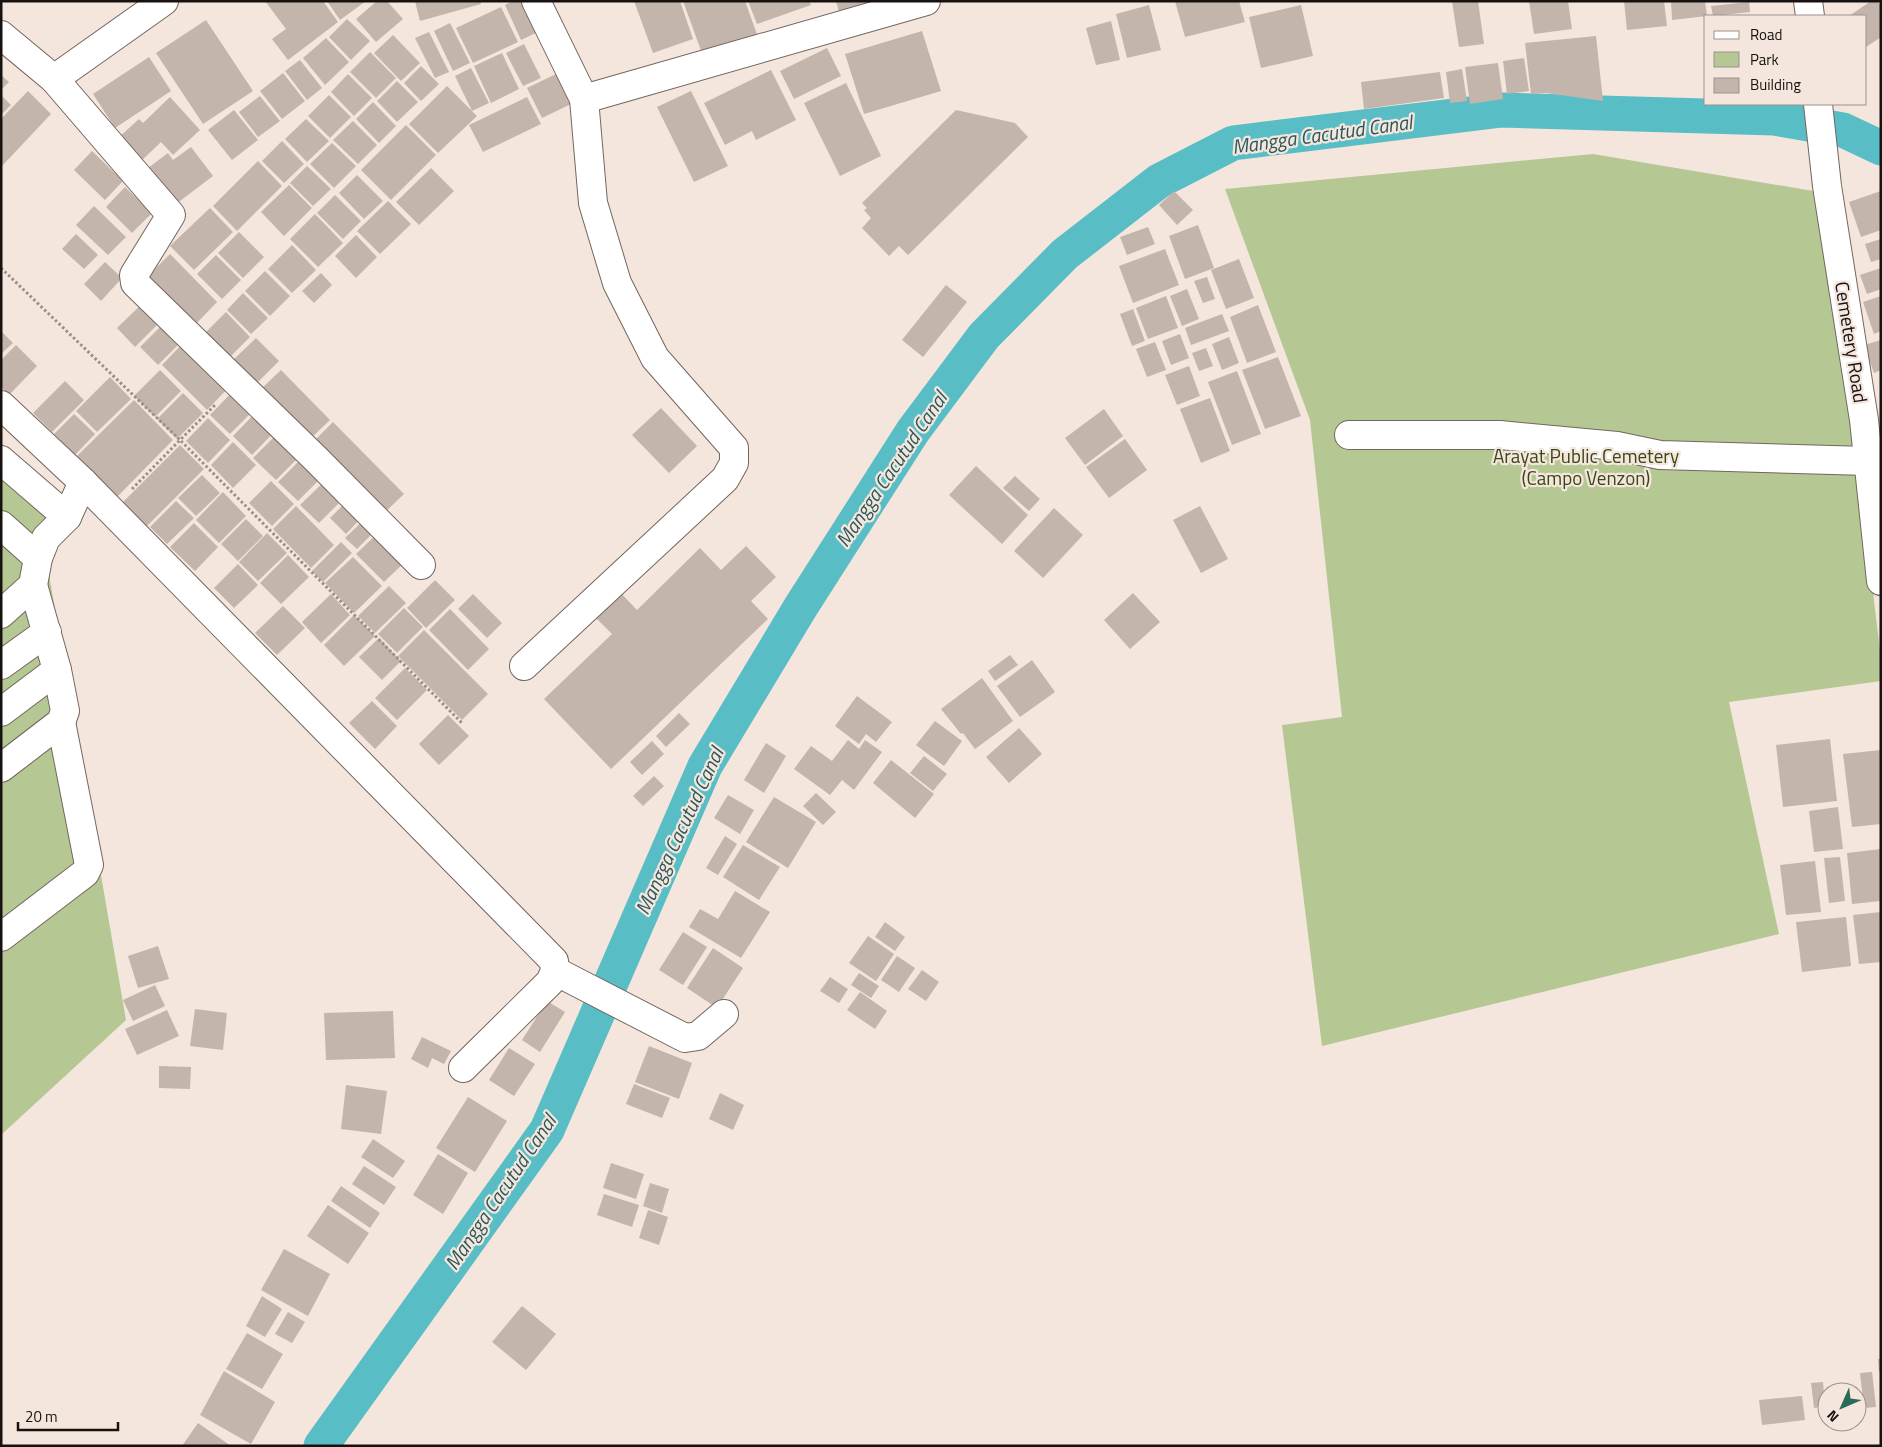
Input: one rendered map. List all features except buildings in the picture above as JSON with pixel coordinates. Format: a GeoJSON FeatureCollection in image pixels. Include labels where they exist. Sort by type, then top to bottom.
{"type":"FeatureCollection","features":[{"type":"Feature","properties":{"kind":"street"},"geometry":{"type":"LineString","coordinates":[[54,79],[164,1]]}},
{"type":"Feature","properties":{"kind":"street"},"geometry":{"type":"LineString","coordinates":[[524,666],[725,479],[734,463],[734,448],[655,358],[617,283],[593,203],[584,99],[536,1]]}},
{"type":"Feature","properties":{"kind":"street"},"geometry":{"type":"LineString","coordinates":[[584,99],[926,1]]}},
{"type":"Feature","properties":{"kind":"street"},"geometry":{"type":"LineString","coordinates":[[1808,1],[1810,15]]}},
{"type":"Feature","properties":{"kind":"street"},"geometry":{"type":"LineString","coordinates":[[1,35],[54,79],[171,215],[134,275],[135,283],[421,565]]}},
{"type":"Feature","properties":{"kind":"street","name":"Cemetery Road"},"geometry":{"type":"LineString","coordinates":[[1818,105],[1826,172],[1872,418],[1868,461],[1881,581]]}},
{"type":"Feature","properties":{"kind":"street"},"geometry":{"type":"LineString","coordinates":[[1,405],[83,482],[554,961],[563,976],[685,1038],[698,1036],[724,1014]]}},
{"type":"Feature","properties":{"kind":"street"},"geometry":{"type":"LineString","coordinates":[[1349,435],[1500,435],[1618,446],[1660,455],[1868,461]]}},
{"type":"Feature","properties":{"kind":"street"},"geometry":{"type":"LineString","coordinates":[[1,460],[67,517]]}},
{"type":"Feature","properties":{"kind":"street"},"geometry":{"type":"LineString","coordinates":[[1,614],[35,572],[46,538],[67,517],[83,482]]}},
{"type":"Feature","properties":{"kind":"street"},"geometry":{"type":"LineString","coordinates":[[1,525],[35,572],[65,710],[61,722],[89,864],[85,873],[1,937]]}},
{"type":"Feature","properties":{"kind":"street"},"geometry":{"type":"LineString","coordinates":[[1,665],[47,632]]}},
{"type":"Feature","properties":{"kind":"street"},"geometry":{"type":"LineString","coordinates":[[1,712],[57,670]]}},
{"type":"Feature","properties":{"kind":"street"},"geometry":{"type":"LineString","coordinates":[[1,768],[61,722]]}},
{"type":"Feature","properties":{"kind":"street"},"geometry":{"type":"LineString","coordinates":[[463,1068],[550,982],[563,976]]}},
{"type":"Feature","properties":{"kind":"path"},"geometry":{"type":"LineString","coordinates":[[1,268],[180,440],[462,723]]}},
{"type":"Feature","properties":{"kind":"path"},"geometry":{"type":"LineString","coordinates":[[111,511],[237,382]]}},
{"type":"Feature","properties":{"kind":"green space","name":"Arayat Public Cemetery (Campo Venzon)"},"geometry":{"type":"Polygon","coordinates":[[[1593,154],[1825,193],[1881,659],[1881,681],[1729,702],[1779,934],[1322,1046],[1282,725],[1342,717],[1310,420],[1225,189],[1593,154]]]}},
{"type":"Feature","properties":{"kind":"green space"},"geometry":{"type":"Polygon","coordinates":[[[1,458],[73,525],[45,551],[126,1020],[1,1135],[1,458]]]}},
{"type":"Feature","properties":{"kind":"waterway","name":"Mangga Cacutud Canal"},"geometry":{"type":"LineString","coordinates":[[321,1446],[547,1130],[705,766],[800,608],[913,431],[984,336],[1065,254],[1159,181],[1233,143],[1502,110],[1774,118],[1843,130],[1881,148]]}}]}
